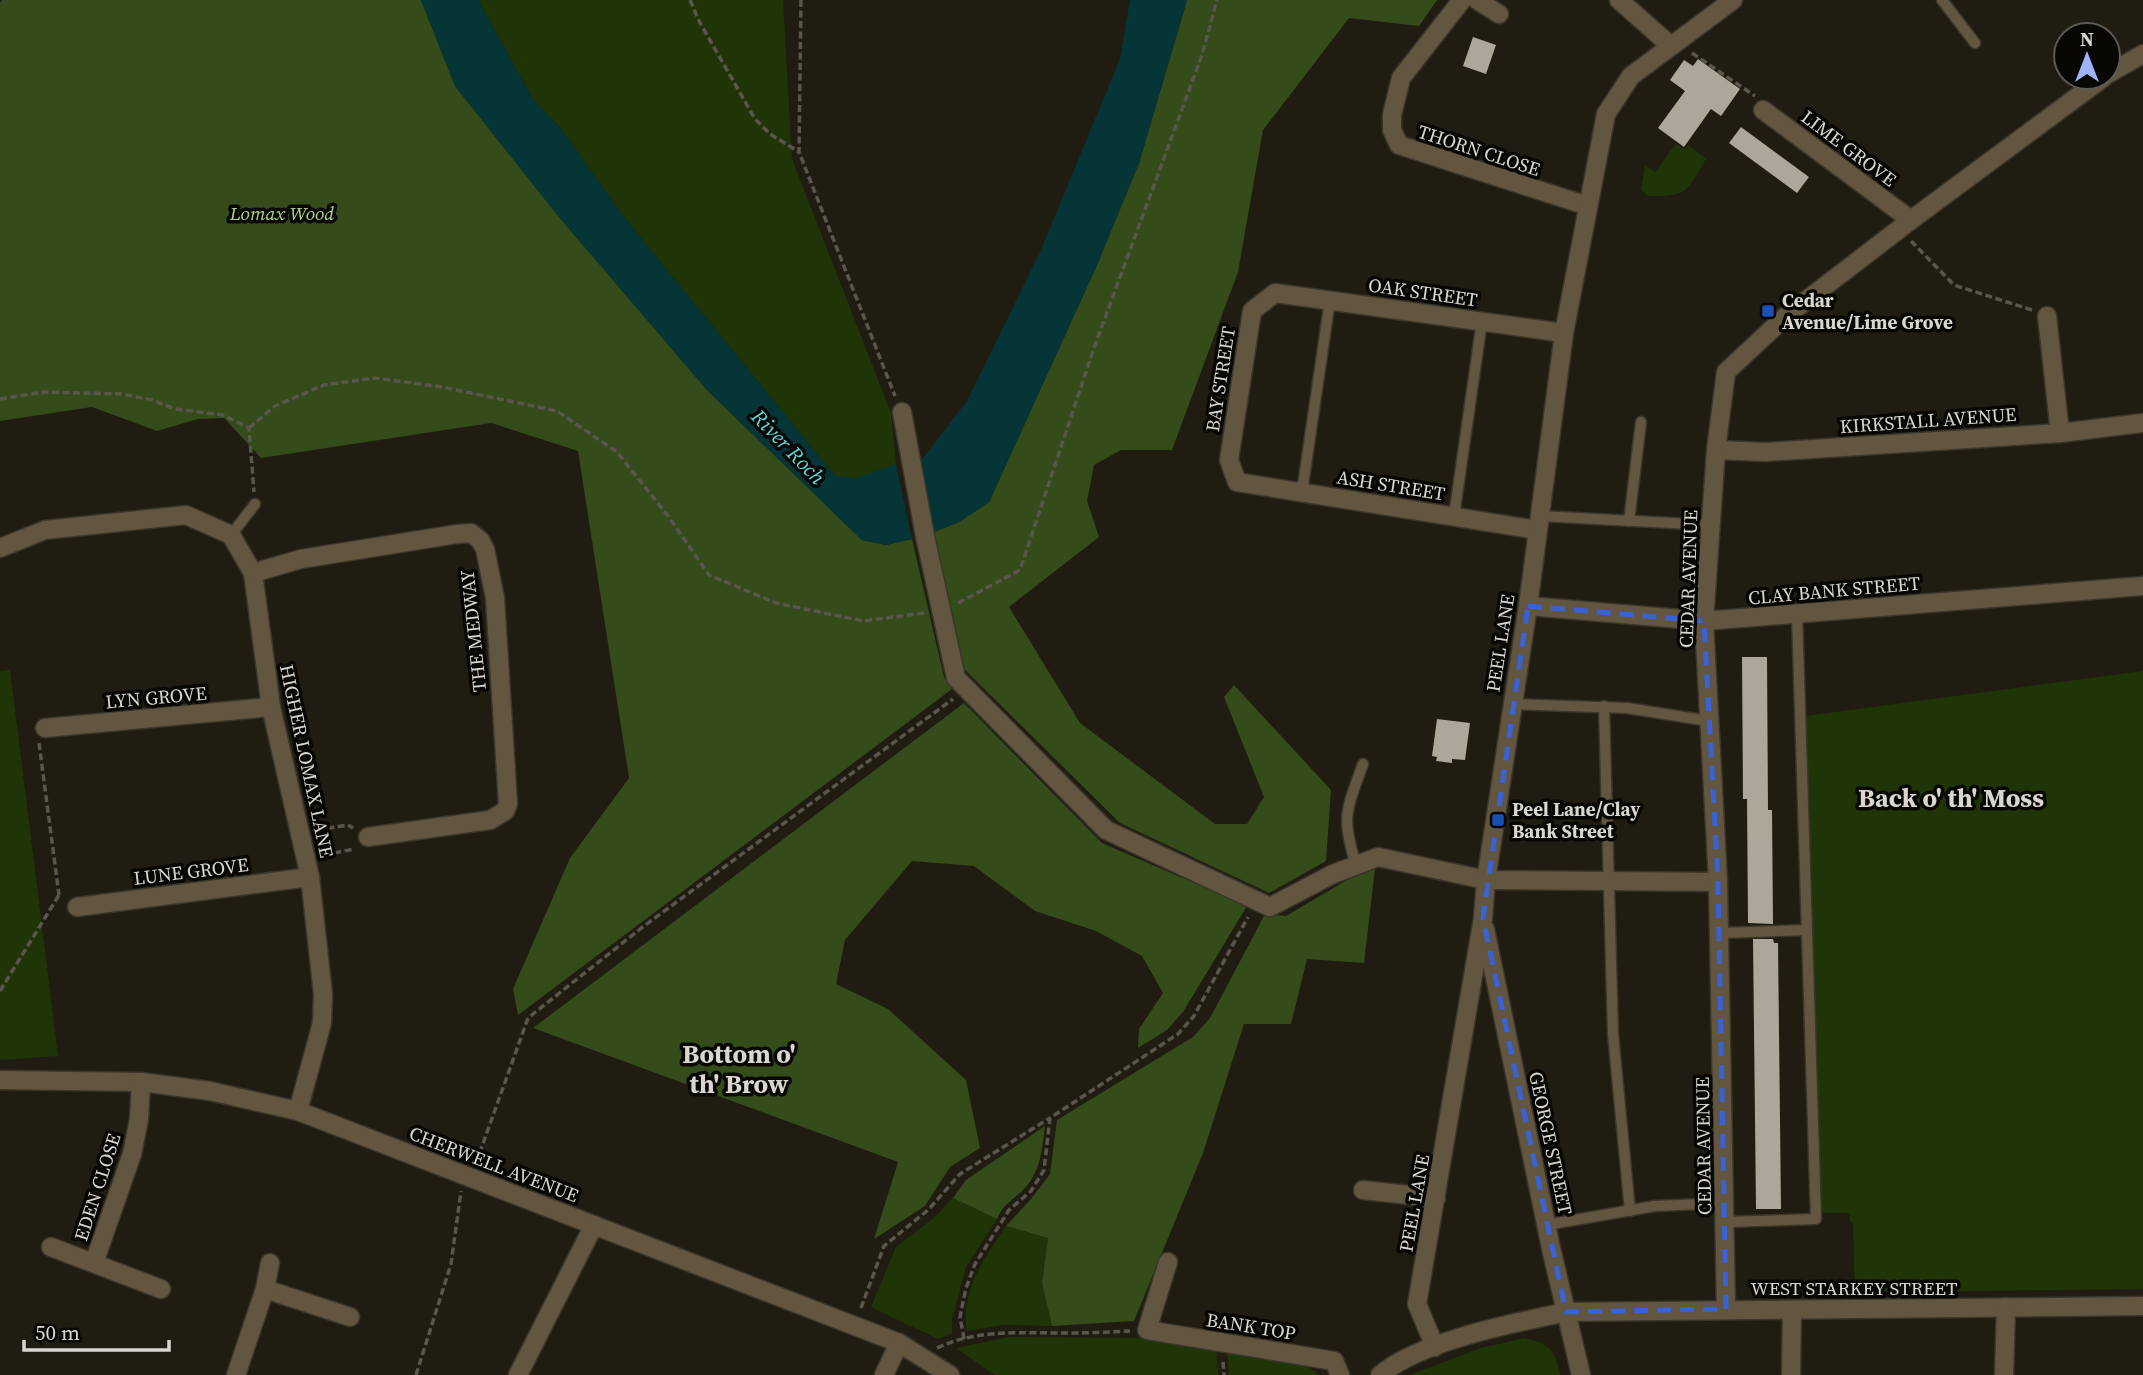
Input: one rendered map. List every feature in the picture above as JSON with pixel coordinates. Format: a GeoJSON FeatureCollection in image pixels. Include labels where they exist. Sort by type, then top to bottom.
{"type":"FeatureCollection","features":[{"type":"Feature","properties":{"kind":"street","name":"THORN CLOSE"},"geometry":{"type":"LineString","coordinates":[[1462,0],[1401,78],[1392,115],[1392,130],[1399,145],[1588,206]]}},
{"type":"Feature","properties":{"kind":"street"},"geometry":{"type":"LineString","coordinates":[[1478,0],[1499,14]]}},
{"type":"Feature","properties":{"kind":"street"},"geometry":{"type":"LineString","coordinates":[[1619,0],[1673,44]]}},
{"type":"Feature","properties":{"kind":"street","name":"PEEL LANE"},"geometry":{"type":"LineString","coordinates":[[1436,1346],[1417,1304],[1483,918],[1486,880],[1528,606],[1564,333],[1605,114],[1631,76],[1733,0]]}},
{"type":"Feature","properties":{"kind":"street","name":"CEDAR AVENUE"},"geometry":{"type":"LineString","coordinates":[[2122,66],[2143,54]]}},
{"type":"Feature","properties":{"kind":"street","name":"CEDAR AVENUE"},"geometry":{"type":"LineString","coordinates":[[1726,1309],[1718,882],[1704,621],[1716,450],[1726,372],[1786,316],[2085,91]]}},
{"type":"Feature","properties":{"kind":"street","name":"LIME GROVE"},"geometry":{"type":"LineString","coordinates":[[1763,110],[1905,225]]}},
{"type":"Feature","properties":{"kind":"street","name":"OAK STREET"},"geometry":{"type":"LineString","coordinates":[[1275,293],[1564,333]]}},
{"type":"Feature","properties":{"kind":"street","name":"BAY STREET"},"geometry":{"type":"LineString","coordinates":[[1237,482],[1229,460],[1252,311],[1275,293]]}},
{"type":"Feature","properties":{"kind":"street"},"geometry":{"type":"LineString","coordinates":[[2046,316],[2060,433]]}},
{"type":"Feature","properties":{"kind":"street"},"geometry":{"type":"LineString","coordinates":[[902,412],[925,536],[956,678],[1106,830],[1270,907],[1333,874],[1378,857],[1486,880],[1718,882]]}},
{"type":"Feature","properties":{"kind":"street","name":"KIRKSTALL AVENUE"},"geometry":{"type":"LineString","coordinates":[[1716,450],[1766,452],[2060,433],[2143,423]]}},
{"type":"Feature","properties":{"kind":"street","name":"ASH STREET"},"geometry":{"type":"LineString","coordinates":[[1237,482],[1454,516],[1539,523]]}},
{"type":"Feature","properties":{"kind":"street"},"geometry":{"type":"LineString","coordinates":[[0,548],[45,530],[186,515],[231,535]]}},
{"type":"Feature","properties":{"kind":"street","name":"THE MEDWAY"},"geometry":{"type":"LineString","coordinates":[[253,573],[301,559],[457,534],[471,533],[480,540],[485,549],[495,598],[509,795],[505,811],[489,820],[368,836]]}},
{"type":"Feature","properties":{"kind":"street","name":"HIGHER LOMAX LANE"},"geometry":{"type":"LineString","coordinates":[[231,535],[253,573],[271,707],[310,877],[321,970],[322,1023],[298,1111]]}},
{"type":"Feature","properties":{"kind":"street","name":"CLAY BANK STREET"},"geometry":{"type":"LineString","coordinates":[[1528,606],[1704,621],[2143,586]]}},
{"type":"Feature","properties":{"kind":"street","name":"LYN GROVE"},"geometry":{"type":"LineString","coordinates":[[45,728],[271,707]]}},
{"type":"Feature","properties":{"kind":"street","name":"LUNE GROVE"},"geometry":{"type":"LineString","coordinates":[[76,907],[310,877]]}},
{"type":"Feature","properties":{"kind":"street","name":"GEORGE STREET"},"geometry":{"type":"LineString","coordinates":[[1483,918],[1546,1225],[1581,1375]]}},
{"type":"Feature","properties":{"kind":"street","name":"CHERWELL AVENUE"},"geometry":{"type":"LineString","coordinates":[[0,1080],[141,1082],[211,1091],[298,1111],[899,1343],[950,1375]]}},
{"type":"Feature","properties":{"kind":"street","name":"EDEN CLOSE"},"geometry":{"type":"LineString","coordinates":[[94,1263],[132,1154],[139,1119],[141,1082]]}},
{"type":"Feature","properties":{"kind":"street"},"geometry":{"type":"LineString","coordinates":[[1363,1190],[1436,1198]]}},
{"type":"Feature","properties":{"kind":"street"},"geometry":{"type":"LineString","coordinates":[[518,1375],[594,1225]]}},
{"type":"Feature","properties":{"kind":"street","name":"EDEN CLOSE"},"geometry":{"type":"LineString","coordinates":[[51,1247],[161,1289]]}},
{"type":"Feature","properties":{"kind":"street"},"geometry":{"type":"LineString","coordinates":[[1147,1330],[1168,1262]]}},
{"type":"Feature","properties":{"kind":"street"},"geometry":{"type":"LineString","coordinates":[[236,1375],[265,1289],[270,1263]]}},
{"type":"Feature","properties":{"kind":"street"},"geometry":{"type":"LineString","coordinates":[[265,1289],[350,1317]]}},
{"type":"Feature","properties":{"kind":"street","name":"WEST STARKEY STREET"},"geometry":{"type":"LineString","coordinates":[[1380,1375],[1393,1364],[1436,1346],[1508,1324],[1566,1312],[2143,1306]]}},
{"type":"Feature","properties":{"kind":"street"},"geometry":{"type":"LineString","coordinates":[[2004,1375],[2006,1307]]}},
{"type":"Feature","properties":{"kind":"street"},"geometry":{"type":"LineString","coordinates":[[1791,1375],[1792,1310]]}},
{"type":"Feature","properties":{"kind":"street","name":"BANK TOP"},"geometry":{"type":"LineString","coordinates":[[1147,1330],[1334,1361],[1340,1375]]}},
{"type":"Feature","properties":{"kind":"street"},"geometry":{"type":"LineString","coordinates":[[884,1375],[899,1343]]}},
{"type":"Feature","properties":{"kind":"lane"},"geometry":{"type":"LineString","coordinates":[[1941,0],[1975,43]]}},
{"type":"Feature","properties":{"kind":"lane"},"geometry":{"type":"LineString","coordinates":[[1302,492],[1330,300]]}},
{"type":"Feature","properties":{"kind":"lane"},"geometry":{"type":"LineString","coordinates":[[1454,516],[1482,321]]}},
{"type":"Feature","properties":{"kind":"lane"},"geometry":{"type":"LineString","coordinates":[[1629,521],[1641,422]]}},
{"type":"Feature","properties":{"kind":"lane"},"geometry":{"type":"LineString","coordinates":[[231,535],[255,504]]}},
{"type":"Feature","properties":{"kind":"lane"},"geometry":{"type":"LineString","coordinates":[[1539,523],[1629,521],[1710,525]]}},
{"type":"Feature","properties":{"kind":"lane"},"geometry":{"type":"LineString","coordinates":[[1725,1222],[1816,1219],[1797,614]]}},
{"type":"Feature","properties":{"kind":"lane"},"geometry":{"type":"LineString","coordinates":[[1513,704],[1604,706],[1709,720]]}},
{"type":"Feature","properties":{"kind":"lane"},"geometry":{"type":"LineString","coordinates":[[1604,706],[1614,1034],[1630,1211]]}},
{"type":"Feature","properties":{"kind":"lane"},"geometry":{"type":"LineString","coordinates":[[1356,865],[1346,835],[1346,810],[1363,764]]}},
{"type":"Feature","properties":{"kind":"lane"},"geometry":{"type":"LineString","coordinates":[[1719,933],[1807,930]]}},
{"type":"Feature","properties":{"kind":"lane"},"geometry":{"type":"LineString","coordinates":[[1546,1225],[1655,1206],[1725,1203]]}},
{"type":"Feature","properties":{"kind":"path"},"geometry":{"type":"LineString","coordinates":[[690,0],[699,21],[755,119],[770,134],[799,152]]}},
{"type":"Feature","properties":{"kind":"path"},"geometry":{"type":"LineString","coordinates":[[801,0],[799,152],[902,412]]}},
{"type":"Feature","properties":{"kind":"path"},"geometry":{"type":"LineString","coordinates":[[249,428],[275,406],[324,385],[375,378],[442,387],[557,411],[617,452],[668,516],[709,575],[776,603],[863,621],[941,611],[1020,570],[1095,345],[1202,55],[1217,0]]}},
{"type":"Feature","properties":{"kind":"path"},"geometry":{"type":"LineString","coordinates":[[1673,44],[1757,98],[1763,110]]}},
{"type":"Feature","properties":{"kind":"path"},"geometry":{"type":"LineString","coordinates":[[1905,225],[1954,285],[2025,306],[2046,316]]}},
{"type":"Feature","properties":{"kind":"path"},"geometry":{"type":"LineString","coordinates":[[0,400],[44,392],[122,394],[152,400],[175,409],[223,415],[249,428]]}},
{"type":"Feature","properties":{"kind":"path"},"geometry":{"type":"LineString","coordinates":[[249,428],[255,504]]}},
{"type":"Feature","properties":{"kind":"path"},"geometry":{"type":"LineString","coordinates":[[416,1375],[451,1264],[467,1176],[528,1018],[644,926],[967,689]]}},
{"type":"Feature","properties":{"kind":"path"},"geometry":{"type":"LineString","coordinates":[[0,991],[59,895],[38,742],[45,728]]}},
{"type":"Feature","properties":{"kind":"path"},"geometry":{"type":"LineString","coordinates":[[301,832],[348,825],[368,836],[352,851],[306,857]]}},
{"type":"Feature","properties":{"kind":"path"},"geometry":{"type":"LineString","coordinates":[[59,895],[76,907]]}},
{"type":"Feature","properties":{"kind":"path"},"geometry":{"type":"LineString","coordinates":[[855,1326],[884,1246],[928,1210],[960,1174],[1178,1034],[1194,1016],[1257,901]]}},
{"type":"Feature","properties":{"kind":"path"},"geometry":{"type":"LineString","coordinates":[[964,1339],[960,1317],[966,1288],[975,1264],[1009,1210],[1031,1191],[1044,1170],[1050,1118]]}},
{"type":"Feature","properties":{"kind":"path"},"geometry":{"type":"LineString","coordinates":[[919,1356],[951,1341],[1006,1332],[1147,1330]]}},
{"type":"Feature","properties":{"kind":"highlighted area"},"geometry":{"type":"Polygon","coordinates":[[[1528,606],[1704,621],[1718,882],[1726,1309],[1566,1312],[1483,918],[1528,606]]]}},
{"type":"Feature","properties":{"kind":"green space","name":"Lomax Wood"},"geometry":{"type":"Polygon","coordinates":[[[2,0],[421,0],[455,86],[559,217],[707,390],[862,540],[886,545],[912,539],[944,677],[952,689],[518,1015],[513,989],[570,858],[629,778],[578,451],[491,423],[261,458],[224,418],[198,419],[157,431],[92,407],[0,421],[2,0]]]}},
{"type":"Feature","properties":{"kind":"green space"},"geometry":{"type":"Polygon","coordinates":[[[478,0],[783,0],[792,159],[891,413],[896,464],[856,479],[835,476],[623,216],[561,129],[532,98],[478,0]]]}},
{"type":"Feature","properties":{"kind":"green space"},"geometry":{"type":"Polygon","coordinates":[[[1187,0],[1437,0],[1419,26],[1349,18],[1263,130],[1238,272],[1172,450],[1121,450],[1094,465],[1087,501],[1099,537],[1009,607],[1080,723],[1215,824],[1247,824],[1264,797],[1224,697],[1234,685],[1331,790],[1326,861],[1269,893],[1120,823],[964,669],[934,532],[959,522],[989,502],[1097,265],[1139,163],[1187,0]]]}},
{"type":"Feature","properties":{"kind":"green space"},"geometry":{"type":"Polygon","coordinates":[[[1676,144],[1685,149],[1689,145],[1706,159],[1684,190],[1671,195],[1648,196],[1641,190],[1645,165],[1655,172],[1676,144]]]}},
{"type":"Feature","properties":{"kind":"green space"},"geometry":{"type":"Polygon","coordinates":[[[10,670],[58,1056],[0,1060],[0,671],[10,670]]]}},
{"type":"Feature","properties":{"kind":"green space"},"geometry":{"type":"Polygon","coordinates":[[[2143,671],[2143,1289],[1855,1292],[1853,1224],[1850,1221],[1850,1213],[1824,1213],[1818,1208],[1805,716],[2143,671]]]}},
{"type":"Feature","properties":{"kind":"green space"},"geometry":{"type":"Polygon","coordinates":[[[964,703],[1102,843],[1247,906],[1183,1012],[1167,1030],[1138,1048],[1139,1029],[1163,993],[1142,956],[1096,931],[1035,911],[974,866],[912,861],[845,940],[836,984],[888,1009],[966,1080],[980,1148],[950,1167],[925,1206],[874,1239],[898,1162],[533,1028],[964,703]]]}},
{"type":"Feature","properties":{"kind":"green space"},"geometry":{"type":"Polygon","coordinates":[[[1375,869],[1364,963],[1307,959],[1291,1024],[1244,1024],[1203,1153],[1134,1321],[1052,1326],[1042,1283],[1048,1238],[1006,1226],[1050,1174],[1057,1120],[1193,1037],[1210,1018],[1265,914],[1286,916],[1347,880],[1375,869]]]}},
{"type":"Feature","properties":{"kind":"green space"},"geometry":{"type":"Polygon","coordinates":[[[1045,1126],[1040,1160],[1034,1176],[1005,1206],[997,1219],[953,1198],[966,1180],[1045,1126]]]}},
{"type":"Feature","properties":{"kind":"green space"},"geometry":{"type":"Polygon","coordinates":[[[953,1198],[997,1219],[966,1267],[952,1319],[952,1333],[938,1339],[871,1307],[896,1247],[934,1218],[953,1198]]]}},
{"type":"Feature","properties":{"kind":"green space"},"geometry":{"type":"Polygon","coordinates":[[[1006,1226],[1048,1238],[1042,1283],[1052,1326],[1002,1325],[967,1331],[967,1302],[971,1288],[983,1262],[1006,1226]]]}},
{"type":"Feature","properties":{"kind":"green space"},"geometry":{"type":"Polygon","coordinates":[[[1009,1337],[1147,1338],[1216,1349],[1218,1375],[995,1375],[956,1348],[1009,1337]]]}},
{"type":"Feature","properties":{"kind":"green space"},"geometry":{"type":"Polygon","coordinates":[[[1525,1338],[1550,1349],[1560,1375],[1410,1375],[1481,1348],[1525,1338]]]}},
{"type":"Feature","properties":{"kind":"green space"},"geometry":{"type":"Polygon","coordinates":[[[1227,1351],[1305,1364],[1319,1375],[1229,1375],[1227,1351]]]}},
{"type":"Feature","properties":{"kind":"water","name":"River Roch"},"geometry":{"type":"Polygon","coordinates":[[[421,0],[478,0],[532,98],[561,129],[623,216],[835,476],[857,478],[896,464],[912,539],[886,545],[862,540],[707,390],[559,217],[455,86],[421,0]]]}},
{"type":"Feature","properties":{"kind":"water"},"geometry":{"type":"Polygon","coordinates":[[[1130,0],[1187,0],[1139,163],[1097,265],[989,502],[959,522],[934,532],[920,462],[967,401],[1040,252],[1120,59],[1130,0]]]}},
{"type":"Feature","properties":{"kind":"building"},"geometry":{"type":"Polygon","coordinates":[[[1473,37],[1496,45],[1486,74],[1463,66],[1473,37]]]}},
{"type":"Feature","properties":{"kind":"building"},"geometry":{"type":"Polygon","coordinates":[[[1698,59],[1740,89],[1721,116],[1711,109],[1684,147],[1658,128],[1685,91],[1670,80],[1684,60],[1693,66],[1698,59]]]}},
{"type":"Feature","properties":{"kind":"building"},"geometry":{"type":"Polygon","coordinates":[[[1741,127],[1809,177],[1797,193],[1729,143],[1741,127]]]}},
{"type":"Feature","properties":{"kind":"building"},"geometry":{"type":"Polygon","coordinates":[[[1742,657],[1767,657],[1768,810],[1772,810],[1773,924],[1748,923],[1747,799],[1743,799],[1742,657]]]}},
{"type":"Feature","properties":{"kind":"building"},"geometry":{"type":"Polygon","coordinates":[[[1437,719],[1470,723],[1465,760],[1452,759],[1452,763],[1436,761],[1437,757],[1432,756],[1437,719]]]}},
{"type":"Feature","properties":{"kind":"building"},"geometry":{"type":"Polygon","coordinates":[[[1753,939],[1773,939],[1774,943],[1778,943],[1781,1209],[1756,1209],[1753,939]]]}},
{"type":"Feature","properties":{"kind":"place","name":"Cedar Avenue/Lime Grove"},"geometry":{"type":"Point","coordinates":[1768,311]}},
{"type":"Feature","properties":{"kind":"place","name":"Peel Lane/Clay Bank Street"},"geometry":{"type":"Point","coordinates":[1498,820]}},
{"type":"Feature","properties":{"kind":"district","name":"Back o' th' Moss"},"geometry":{"type":"Point","coordinates":[1951,798]}},
{"type":"Feature","properties":{"kind":"district","name":"Bottom o' th' Brow"},"geometry":{"type":"Point","coordinates":[739,1069]}}]}
